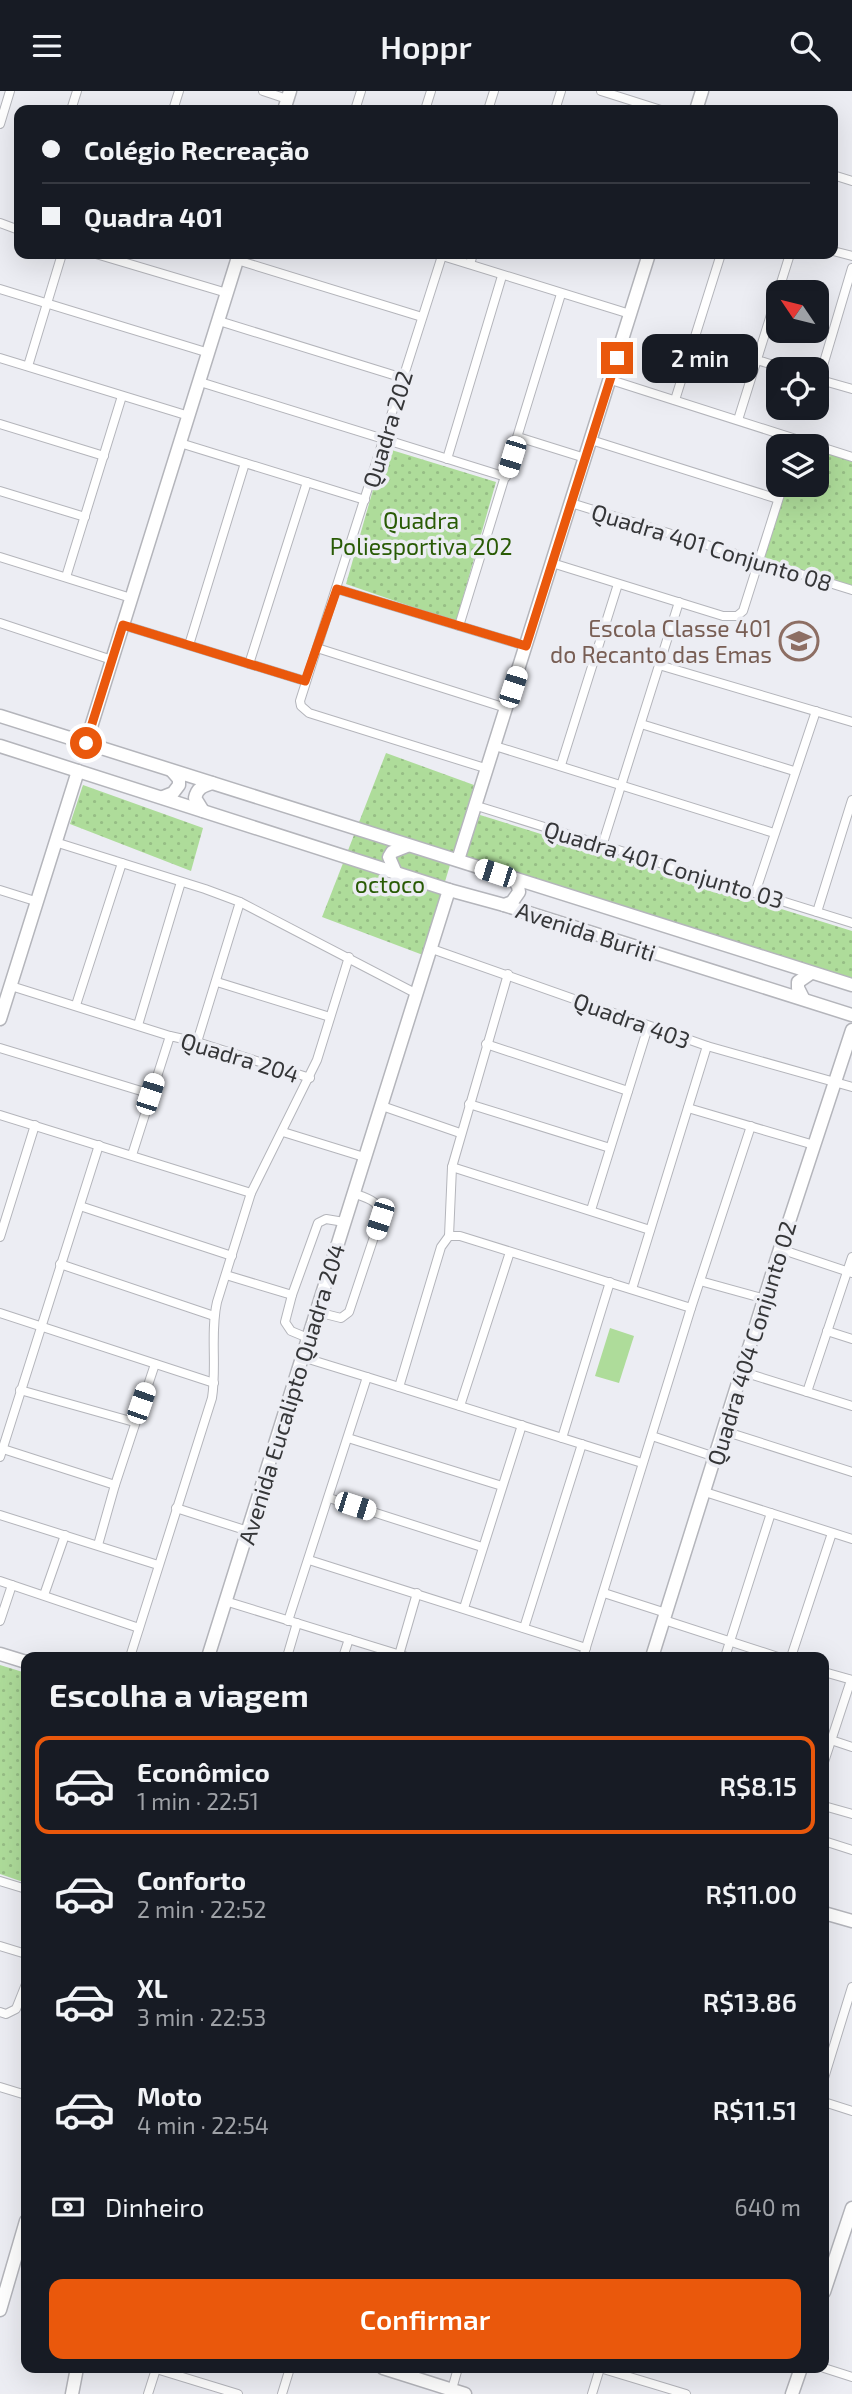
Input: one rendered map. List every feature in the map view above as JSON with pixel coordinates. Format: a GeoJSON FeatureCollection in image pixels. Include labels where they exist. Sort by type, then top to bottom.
{"type":"FeatureCollection","features":[{"type":"Feature","properties":{"kind":"street"},"geometry":{"type":"LineString","coordinates":[[0,124],[10,91]]}},
{"type":"Feature","properties":{"kind":"street"},"geometry":{"type":"LineString","coordinates":[[262,91],[287,100]]}},
{"type":"Feature","properties":{"kind":"street"},"geometry":{"type":"LineString","coordinates":[[604,91],[645,105]]}},
{"type":"Feature","properties":{"kind":"street"},"geometry":{"type":"LineString","coordinates":[[624,105],[626,99]]}},
{"type":"Feature","properties":{"kind":"street"},"geometry":{"type":"LineString","coordinates":[[28,366],[60,259]]}},
{"type":"Feature","properties":{"kind":"street"},"geometry":{"type":"LineString","coordinates":[[129,259],[227,293]]}},
{"type":"Feature","properties":{"kind":"street"},"geometry":{"type":"LineString","coordinates":[[86,743],[237,259]]}},
{"type":"Feature","properties":{"kind":"street"},"geometry":{"type":"LineString","coordinates":[[244,259],[422,317]]}},
{"type":"Feature","properties":{"kind":"street","name":"Quadra 202"},"geometry":{"type":"LineString","coordinates":[[305,681],[385,440],[438,259]]}},
{"type":"Feature","properties":{"kind":"street"},"geometry":{"type":"LineString","coordinates":[[453,259],[630,314]]}},
{"type":"Feature","properties":{"kind":"street"},"geometry":{"type":"LineString","coordinates":[[470,264],[472,259]]}},
{"type":"Feature","properties":{"kind":"street"},"geometry":{"type":"LineString","coordinates":[[458,860],[647,259]]}},
{"type":"Feature","properties":{"kind":"street"},"geometry":{"type":"LineString","coordinates":[[674,400],[719,259]]}},
{"type":"Feature","properties":{"kind":"street"},"geometry":{"type":"LineString","coordinates":[[738,420],[788,259]]}},
{"type":"Feature","properties":{"kind":"street"},"geometry":{"type":"LineString","coordinates":[[825,357],[852,268]]}},
{"type":"Feature","properties":{"kind":"street"},"geometry":{"type":"LineString","coordinates":[[447,459],[502,276]]}},
{"type":"Feature","properties":{"kind":"street"},"geometry":{"type":"LineString","coordinates":[[0,289],[209,352]]}},
{"type":"Feature","properties":{"kind":"street"},"geometry":{"type":"LineString","coordinates":[[459,626],[561,293]]}},
{"type":"Feature","properties":{"kind":"street"},"geometry":{"type":"LineString","coordinates":[[219,321],[403,378]]}},
{"type":"Feature","properties":{"kind":"street"},"geometry":{"type":"LineString","coordinates":[[0,358],[189,416]]}},
{"type":"Feature","properties":{"kind":"street"},"geometry":{"type":"LineString","coordinates":[[757,360],[766,363]]}},
{"type":"Feature","properties":{"kind":"street"},"geometry":{"type":"LineString","coordinates":[[611,380],[774,434]]}},
{"type":"Feature","properties":{"kind":"street"},"geometry":{"type":"LineString","coordinates":[[200,381],[506,477]]}},
{"type":"Feature","properties":{"kind":"street"},"geometry":{"type":"LineString","coordinates":[[829,382],[852,389]]}},
{"type":"Feature","properties":{"kind":"street"},"geometry":{"type":"LineString","coordinates":[[66,577],[122,395]]}},
{"type":"Feature","properties":{"kind":"street"},"geometry":{"type":"LineString","coordinates":[[0,424],[104,457]]}},
{"type":"Feature","properties":{"kind":"street"},"geometry":{"type":"LineString","coordinates":[[518,437],[585,458]]}},
{"type":"Feature","properties":{"kind":"street"},"geometry":{"type":"LineString","coordinates":[[552,563],[723,616],[737,616],[743,611],[759,561],[778,499],[591,440]]}},
{"type":"Feature","properties":{"kind":"street"},"geometry":{"type":"LineString","coordinates":[[180,443],[365,500]]}},
{"type":"Feature","properties":{"kind":"street"},"geometry":{"type":"LineString","coordinates":[[829,451],[852,457]]}},
{"type":"Feature","properties":{"kind":"street"},"geometry":{"type":"LineString","coordinates":[[189,645],[245,463]]}},
{"type":"Feature","properties":{"kind":"street"},"geometry":{"type":"LineString","coordinates":[[249,664],[307,482]]}},
{"type":"Feature","properties":{"kind":"street"},"geometry":{"type":"LineString","coordinates":[[0,491],[85,517]]}},
{"type":"Feature","properties":{"kind":"street","name":"Quadra 401 Conjunto 08"},"geometry":{"type":"LineString","coordinates":[[571,503],[852,590]]}},
{"type":"Feature","properties":{"kind":"street"},"geometry":{"type":"LineString","coordinates":[[0,557],[131,598]]}},
{"type":"Feature","properties":{"kind":"street"},"geometry":{"type":"LineString","coordinates":[[561,765],[618,584]]}},
{"type":"Feature","properties":{"kind":"street"},"geometry":{"type":"LineString","coordinates":[[337,589],[526,646]]}},
{"type":"Feature","properties":{"kind":"street"},"geometry":{"type":"LineString","coordinates":[[602,846],[679,602]]}},
{"type":"Feature","properties":{"kind":"street"},"geometry":{"type":"LineString","coordinates":[[0,624],[112,660]]}},
{"type":"Feature","properties":{"kind":"street"},"geometry":{"type":"LineString","coordinates":[[123,625],[305,681],[300,701],[305,711],[488,769]]}},
{"type":"Feature","properties":{"kind":"street"},"geometry":{"type":"LineString","coordinates":[[317,648],[506,708]]}},
{"type":"Feature","properties":{"kind":"street"},"geometry":{"type":"LineString","coordinates":[[659,665],[852,722]]}},
{"type":"Feature","properties":{"kind":"street"},"geometry":{"type":"LineString","coordinates":[[755,893],[816,711]]}},
{"type":"Feature","properties":{"kind":"street","name":"Avenida Buriti"},"geometry":{"type":"LineString","coordinates":[[0,716],[852,985]]}},
{"type":"Feature","properties":{"kind":"street"},"geometry":{"type":"LineString","coordinates":[[641,724],[794,771]]}},
{"type":"Feature","properties":{"kind":"street","name":"Avenida Buriti"},"geometry":{"type":"LineString","coordinates":[[0,746],[449,890],[852,1015]]}},
{"type":"Feature","properties":{"kind":"street"},"geometry":{"type":"LineString","coordinates":[[495,746],[774,833]]}},
{"type":"Feature","properties":{"kind":"street"},"geometry":{"type":"LineString","coordinates":[[0,1019],[78,771]]}},
{"type":"Feature","properties":{"kind":"street"},"geometry":{"type":"LineString","coordinates":[[163,797],[173,793],[180,785],[179,779],[172,771]]}},
{"type":"Feature","properties":{"kind":"street"},"geometry":{"type":"LineString","coordinates":[[203,811],[195,798],[196,793],[204,785],[212,783]]}},
{"type":"Feature","properties":{"kind":"street"},"geometry":{"type":"LineString","coordinates":[[817,912],[852,800]]}},
{"type":"Feature","properties":{"kind":"street","name":"Quadra 401 Conjunto 03"},"geometry":{"type":"LineString","coordinates":[[477,806],[852,923]]}},
{"type":"Feature","properties":{"kind":"street"},"geometry":{"type":"LineString","coordinates":[[55,842],[240,902],[417,994]]}},
{"type":"Feature","properties":{"kind":"street"},"geometry":{"type":"LineString","coordinates":[[396,871],[389,857],[392,852],[408,846]]}},
{"type":"Feature","properties":{"kind":"street"},"geometry":{"type":"LineString","coordinates":[[76,1005],[121,863]]}},
{"type":"Feature","properties":{"kind":"street"},"geometry":{"type":"LineString","coordinates":[[504,905],[512,902],[519,892],[513,879]]}},
{"type":"Feature","properties":{"kind":"street"},"geometry":{"type":"LineString","coordinates":[[138,1025],[181,882]]}},
{"type":"Feature","properties":{"kind":"street"},"geometry":{"type":"LineString","coordinates":[[0,890],[36,901]]}},
{"type":"Feature","properties":{"kind":"street","name":"Avenida Eucalipto Quadra 204"},"geometry":{"type":"LineString","coordinates":[[210,1652],[449,890]]}},
{"type":"Feature","properties":{"kind":"street"},"geometry":{"type":"LineString","coordinates":[[197,1042],[240,902]]}},
{"type":"Feature","properties":{"kind":"street","name":"Quadra 403"},"geometry":{"type":"LineString","coordinates":[[432,949],[508,974],[648,1027],[852,1087]]}},
{"type":"Feature","properties":{"kind":"street","name":"Quadra 204"},"geometry":{"type":"LineString","coordinates":[[132,1652],[212,1398],[214,1316],[251,1193],[310,1078],[349,957]]}},
{"type":"Feature","properties":{"kind":"street"},"geometry":{"type":"LineString","coordinates":[[803,998],[798,982],[811,973]]}},
{"type":"Feature","properties":{"kind":"street"},"geometry":{"type":"LineString","coordinates":[[399,1387],[441,1247],[449,1236],[452,1167],[508,974]]}},
{"type":"Feature","properties":{"kind":"street"},"geometry":{"type":"LineString","coordinates":[[217,982],[330,1017]]}},
{"type":"Feature","properties":{"kind":"street"},"geometry":{"type":"LineString","coordinates":[[11,986],[170,1036]]}},
{"type":"Feature","properties":{"kind":"street"},"geometry":{"type":"LineString","coordinates":[[591,1210],[648,1027]]}},
{"type":"Feature","properties":{"kind":"street","name":"Quadra 404 Conjunto 02"},"geometry":{"type":"LineString","coordinates":[[654,1652],[852,1030]]}},
{"type":"Feature","properties":{"kind":"street","name":"Quadra 204"},"geometry":{"type":"LineString","coordinates":[[132,1155],[170,1036],[310,1078]]}},
{"type":"Feature","properties":{"kind":"street"},"geometry":{"type":"LineString","coordinates":[[486,1044],[628,1091]]}},
{"type":"Feature","properties":{"kind":"street"},"geometry":{"type":"LineString","coordinates":[[632,1289],[707,1046]]}},
{"type":"Feature","properties":{"kind":"street"},"geometry":{"type":"LineString","coordinates":[[0,1048],[150,1094]]}},
{"type":"Feature","properties":{"kind":"street"},"geometry":{"type":"LineString","coordinates":[[469,1104],[610,1148]]}},
{"type":"Feature","properties":{"kind":"street"},"geometry":{"type":"LineString","coordinates":[[382,1106],[460,1133]]}},
{"type":"Feature","properties":{"kind":"street"},"geometry":{"type":"LineString","coordinates":[[688,1108],[814,1145]]}},
{"type":"Feature","properties":{"kind":"street"},"geometry":{"type":"LineString","coordinates":[[0,1115],[251,1193]]}},
{"type":"Feature","properties":{"kind":"street"},"geometry":{"type":"LineString","coordinates":[[0,1237],[34,1125]]}},
{"type":"Feature","properties":{"kind":"street"},"geometry":{"type":"LineString","coordinates":[[585,1652],[691,1308],[751,1126]]}},
{"type":"Feature","properties":{"kind":"street"},"geometry":{"type":"LineString","coordinates":[[283,1132],[364,1157]]}},
{"type":"Feature","properties":{"kind":"street"},"geometry":{"type":"LineString","coordinates":[[99,1145],[1,1453],[115,1485]]}},
{"type":"Feature","properties":{"kind":"street"},"geometry":{"type":"LineString","coordinates":[[452,1167],[650,1230]]}},
{"type":"Feature","properties":{"kind":"street"},"geometry":{"type":"LineString","coordinates":[[317,1312],[341,1318],[349,1312],[380,1219],[381,1212],[376,1204],[353,1193]]}},
{"type":"Feature","properties":{"kind":"street"},"geometry":{"type":"LineString","coordinates":[[80,1206],[232,1256]]}},
{"type":"Feature","properties":{"kind":"street"},"geometry":{"type":"LineString","coordinates":[[308,1338],[291,1331],[285,1322],[292,1295],[318,1223],[326,1219],[344,1222]]}},
{"type":"Feature","properties":{"kind":"street"},"geometry":{"type":"LineString","coordinates":[[449,1236],[460,1236],[691,1308]]}},
{"type":"Feature","properties":{"kind":"street"},"geometry":{"type":"LineString","coordinates":[[780,1249],[850,1272]]}},
{"type":"Feature","properties":{"kind":"street"},"geometry":{"type":"LineString","coordinates":[[460,1406],[510,1252]]}},
{"type":"Feature","properties":{"kind":"street"},"geometry":{"type":"LineString","coordinates":[[807,1392],[850,1272],[852,1257]]}},
{"type":"Feature","properties":{"kind":"street"},"geometry":{"type":"LineString","coordinates":[[60,1264],[214,1316]]}},
{"type":"Feature","properties":{"kind":"street"},"geometry":{"type":"LineString","coordinates":[[226,1275],[292,1295]]}},
{"type":"Feature","properties":{"kind":"street"},"geometry":{"type":"LineString","coordinates":[[562,1438],[610,1282]]}},
{"type":"Feature","properties":{"kind":"street"},"geometry":{"type":"LineString","coordinates":[[700,1282],[765,1299]]}},
{"type":"Feature","properties":{"kind":"street"},"geometry":{"type":"LineString","coordinates":[[0,1313],[214,1383]]}},
{"type":"Feature","properties":{"kind":"street"},"geometry":{"type":"LineString","coordinates":[[827,1331],[852,1339]]}},
{"type":"Feature","properties":{"kind":"street"},"geometry":{"type":"LineString","coordinates":[[302,1357],[642,1463]]}},
{"type":"Feature","properties":{"kind":"street"},"geometry":{"type":"LineString","coordinates":[[98,1545],[134,1422],[155,1364]]}},
{"type":"Feature","properties":{"kind":"street"},"geometry":{"type":"LineString","coordinates":[[743,1372],[852,1406]]}},
{"type":"Feature","properties":{"kind":"street"},"geometry":{"type":"LineString","coordinates":[[288,1652],[309,1560],[367,1377]]}},
{"type":"Feature","properties":{"kind":"street"},"geometry":{"type":"LineString","coordinates":[[20,1389],[134,1422]]}},
{"type":"Feature","properties":{"kind":"street"},"geometry":{"type":"LineString","coordinates":[[464,1608],[522,1425]]}},
{"type":"Feature","properties":{"kind":"street"},"geometry":{"type":"LineString","coordinates":[[724,1431],[852,1472]]}},
{"type":"Feature","properties":{"kind":"street"},"geometry":{"type":"LineString","coordinates":[[652,1436],[715,1457]]}},
{"type":"Feature","properties":{"kind":"street"},"geometry":{"type":"LineString","coordinates":[[348,1438],[502,1486]]}},
{"type":"Feature","properties":{"kind":"street"},"geometry":{"type":"LineString","coordinates":[[524,1628],[582,1444]]}},
{"type":"Feature","properties":{"kind":"street"},"geometry":{"type":"LineString","coordinates":[[705,1492],[852,1539]]}},
{"type":"Feature","properties":{"kind":"street"},"geometry":{"type":"LineString","coordinates":[[329,1497],[482,1546]]}},
{"type":"Feature","properties":{"kind":"street"},"geometry":{"type":"LineString","coordinates":[[176,1508],[248,1531]]}},
{"type":"Feature","properties":{"kind":"street"},"geometry":{"type":"LineString","coordinates":[[727,1652],[771,1513]]}},
{"type":"Feature","properties":{"kind":"street"},"geometry":{"type":"LineString","coordinates":[[0,1515],[158,1565]]}},
{"type":"Feature","properties":{"kind":"street"},"geometry":{"type":"LineString","coordinates":[[793,1652],[832,1533]]}},
{"type":"Feature","properties":{"kind":"street"},"geometry":{"type":"LineString","coordinates":[[44,1595],[65,1535]]}},
{"type":"Feature","properties":{"kind":"street"},"geometry":{"type":"LineString","coordinates":[[309,1560],[586,1648]]}},
{"type":"Feature","properties":{"kind":"street"},"geometry":{"type":"LineString","coordinates":[[0,1581],[139,1628]]}},
{"type":"Feature","properties":{"kind":"street"},"geometry":{"type":"LineString","coordinates":[[0,1621],[12,1585]]}},
{"type":"Feature","properties":{"kind":"street"},"geometry":{"type":"LineString","coordinates":[[404,1652],[417,1593]]}},
{"type":"Feature","properties":{"kind":"street"},"geometry":{"type":"LineString","coordinates":[[604,1593],[763,1652]]}},
{"type":"Feature","properties":{"kind":"street"},"geometry":{"type":"LineString","coordinates":[[225,1601],[390,1652]]}},
{"type":"Feature","properties":{"kind":"street"},"geometry":{"type":"LineString","coordinates":[[345,1652],[349,1639]]}},
{"type":"Feature","properties":{"kind":"street"},"geometry":{"type":"LineString","coordinates":[[0,1654],[21,1660]]}},
{"type":"Feature","properties":{"kind":"street"},"geometry":{"type":"LineString","coordinates":[[829,1673],[851,1680],[829,1746]]}},
{"type":"Feature","properties":{"kind":"street"},"geometry":{"type":"LineString","coordinates":[[831,1740],[852,1747]]}},
{"type":"Feature","properties":{"kind":"street"},"geometry":{"type":"LineString","coordinates":[[829,1807],[852,1814]]}},
{"type":"Feature","properties":{"kind":"street"},"geometry":{"type":"LineString","coordinates":[[829,1843],[852,1850]]}},
{"type":"Feature","properties":{"kind":"street"},"geometry":{"type":"LineString","coordinates":[[0,1881],[21,1887]]}},
{"type":"Feature","properties":{"kind":"street"},"geometry":{"type":"LineString","coordinates":[[829,1914],[852,1921]]}},
{"type":"Feature","properties":{"kind":"street"},"geometry":{"type":"LineString","coordinates":[[0,1946],[21,1952]]}},
{"type":"Feature","properties":{"kind":"street"},"geometry":{"type":"LineString","coordinates":[[829,2062],[852,1987]]}},
{"type":"Feature","properties":{"kind":"street"},"geometry":{"type":"LineString","coordinates":[[0,2012],[6,2014],[16,2009],[21,1996]]}},
{"type":"Feature","properties":{"kind":"street"},"geometry":{"type":"LineString","coordinates":[[0,2087],[21,2093]]}},
{"type":"Feature","properties":{"kind":"street"},"geometry":{"type":"LineString","coordinates":[[829,2104],[852,2111]]}},
{"type":"Feature","properties":{"kind":"street"},"geometry":{"type":"LineString","coordinates":[[829,2277],[852,2208]]}},
{"type":"Feature","properties":{"kind":"street"},"geometry":{"type":"LineString","coordinates":[[0,2310],[21,2256]]}},
{"type":"Feature","properties":{"kind":"street"},"geometry":{"type":"LineString","coordinates":[[829,2370],[852,2377]]}},
{"type":"Feature","properties":{"kind":"street"},"geometry":{"type":"LineString","coordinates":[[72,2394],[76,2373]]}},
{"type":"Feature","properties":{"kind":"street"},"geometry":{"type":"LineString","coordinates":[[148,2394],[153,2373]]}},
{"type":"Feature","properties":{"kind":"street"},"geometry":{"type":"LineString","coordinates":[[168,2373],[215,2390],[238,2394]]}},
{"type":"Feature","properties":{"kind":"street"},"geometry":{"type":"LineString","coordinates":[[282,2394],[288,2373]]}},
{"type":"Feature","properties":{"kind":"street"},"geometry":{"type":"LineString","coordinates":[[399,2373],[465,2394]]}},
{"type":"Feature","properties":{"kind":"street"},"geometry":{"type":"LineString","coordinates":[[452,2389],[457,2373]]}},
{"type":"Feature","properties":{"kind":"street"},"geometry":{"type":"LineString","coordinates":[[592,2394],[598,2373]]}},
{"type":"Feature","properties":{"kind":"street"},"geometry":{"type":"LineString","coordinates":[[617,2373],[686,2394]]}},
{"type":"Feature","properties":{"kind":"street"},"geometry":{"type":"LineString","coordinates":[[792,2394],[799,2373]]}},
{"type":"Feature","properties":{"kind":"green space","name":"Quadra Poliesportiva 202"},"geometry":{"type":"Polygon","coordinates":[[[385,448],[496,482],[456,622],[346,584],[385,448]]]}},
{"type":"Feature","properties":{"kind":"green space"},"geometry":{"type":"Polygon","coordinates":[[[829,453],[852,460],[852,587],[763,559],[783,497],[829,497],[829,453]]]}},
{"type":"Feature","properties":{"kind":"green space"},"geometry":{"type":"Polygon","coordinates":[[[407,508],[449,534],[435,556],[392,531],[407,508]]]}},
{"type":"Feature","properties":{"kind":"green space","name":"octoco"},"geometry":{"type":"Polygon","coordinates":[[[386,753],[474,785],[423,955],[322,917],[386,753]]]}},
{"type":"Feature","properties":{"kind":"green space"},"geometry":{"type":"Polygon","coordinates":[[[83,785],[203,828],[191,871],[70,824],[83,785]]]}},
{"type":"Feature","properties":{"kind":"green space"},"geometry":{"type":"Polygon","coordinates":[[[480,815],[852,931],[852,980],[465,856],[480,815]]]}},
{"type":"Feature","properties":{"kind":"green space"},"geometry":{"type":"Polygon","coordinates":[[[610,1328],[634,1336],[619,1383],[595,1376],[610,1328]]]}},
{"type":"Feature","properties":{"kind":"green space"},"geometry":{"type":"Polygon","coordinates":[[[0,1665],[21,1671],[21,1881],[0,1874],[0,1665]]]}},
{"type":"Feature","properties":{"kind":"place","name":"Escola Classe 401 do Recanto das Emas"},"geometry":{"type":"Point","coordinates":[799,641]}},
{"type":"Feature","properties":{"kind":"route"},"geometry":{"type":"LineString","coordinates":[[86,743],[123,625],[305,681],[337,589],[526,646],[617,358]]}}]}
